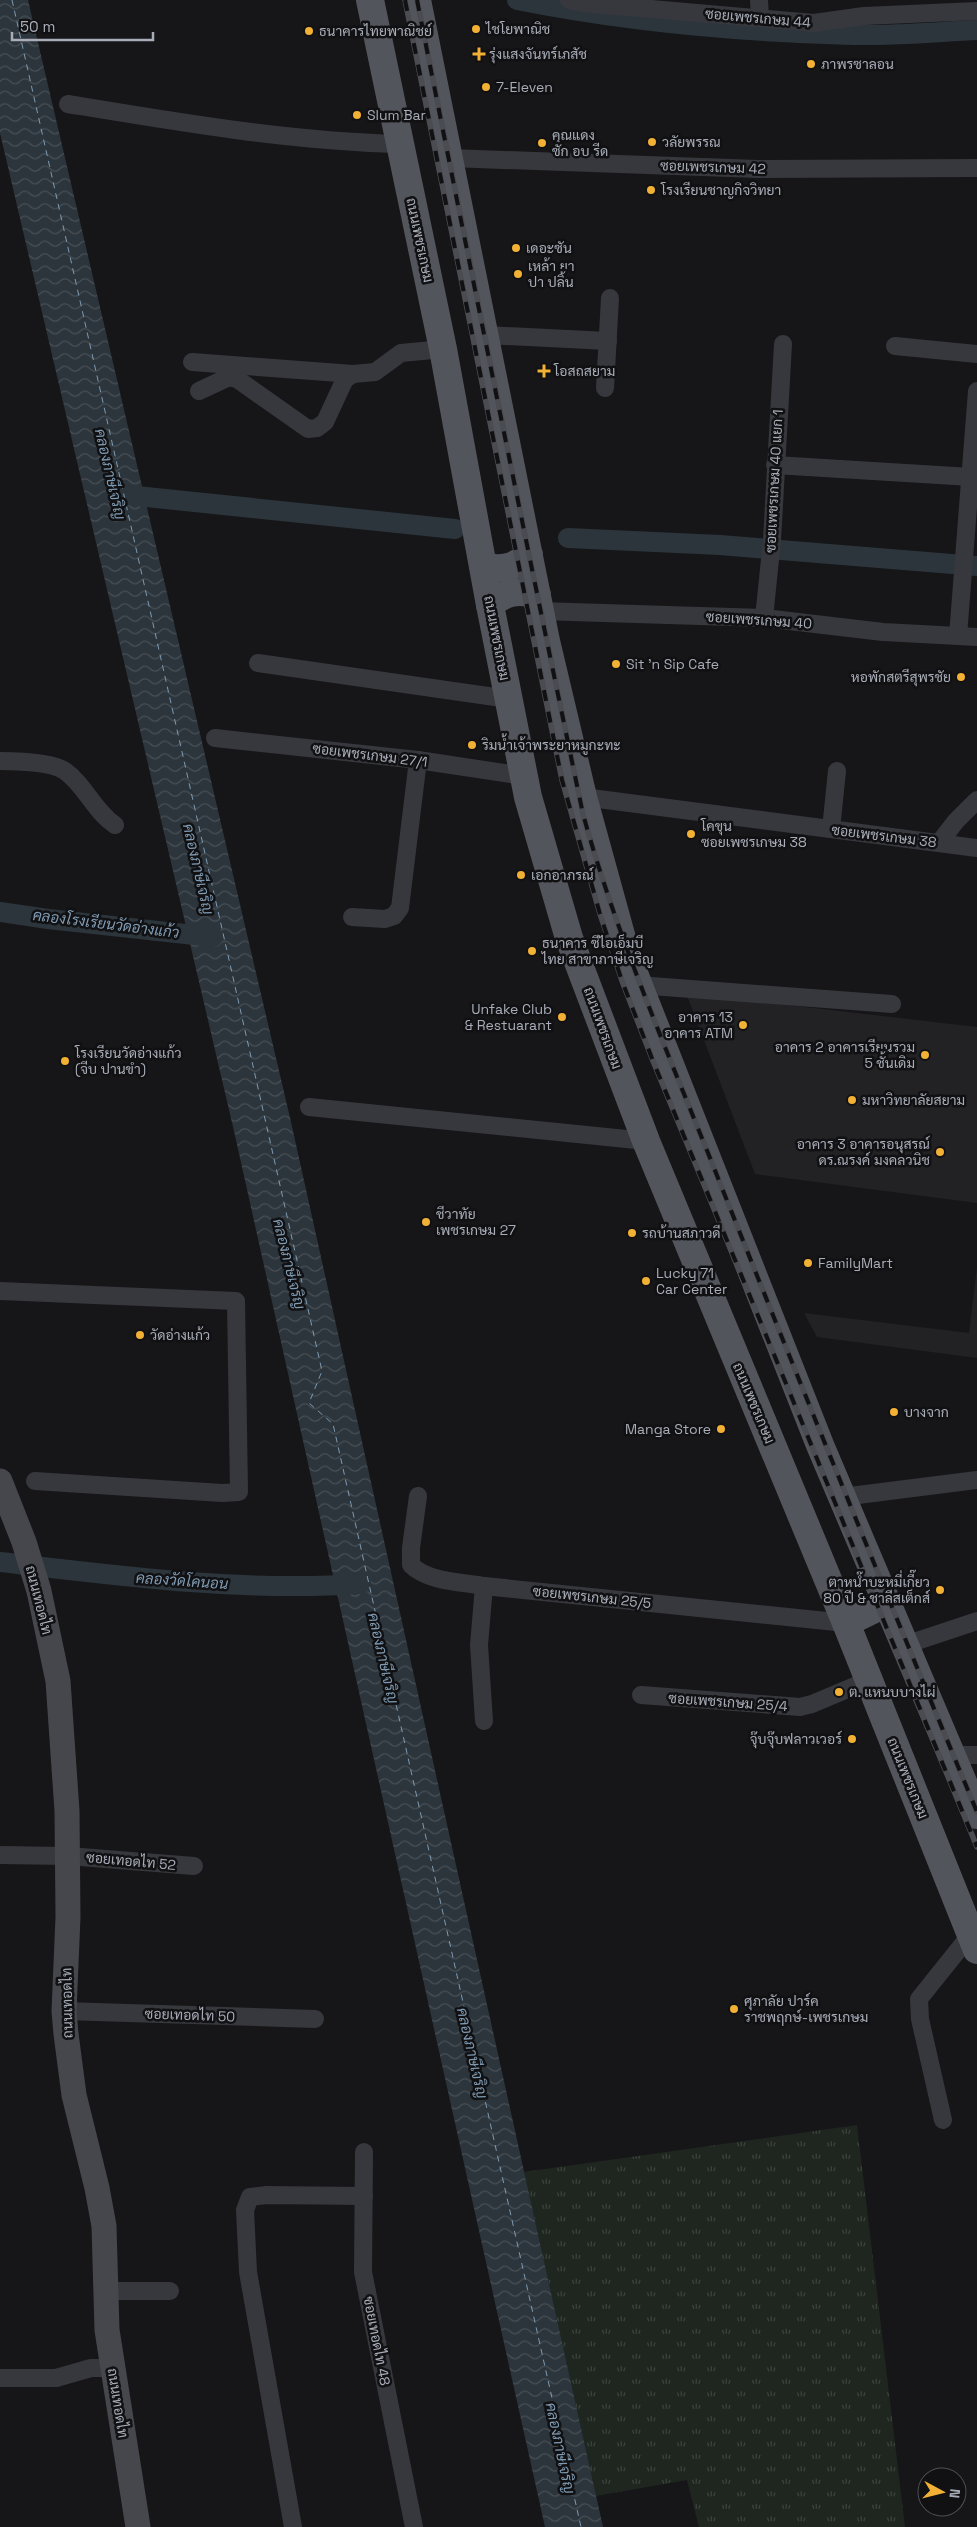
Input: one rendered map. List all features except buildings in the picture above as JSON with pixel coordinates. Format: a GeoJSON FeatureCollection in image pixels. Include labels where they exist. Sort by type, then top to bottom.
{"type":"FeatureCollection","features":[{"type":"Feature","properties":{"kind":"main road"},"geometry":{"type":"LineString","coordinates":[[417,0],[486,335],[538,603],[583,797],[626,953],[777,1339],[842,1497],[905,1645],[964,1755],[977,1815]]}},
{"type":"Feature","properties":{"kind":"main road","name":"ถนนเพชรเกษม"},"geometry":{"type":"LineString","coordinates":[[370,2],[443,349],[490,605],[524,776],[569,938],[646,1141],[846,1623],[974,1942]]}},
{"type":"Feature","properties":{"kind":"main road"},"geometry":{"type":"LineString","coordinates":[[483,565],[493,569],[521,563],[529,555]]}},
{"type":"Feature","properties":{"kind":"main road"},"geometry":{"type":"LineString","coordinates":[[490,605],[499,596],[525,591],[538,603]]}},
{"type":"Feature","properties":{"kind":"main road","name":"ถนนเทอดไท"},"geometry":{"type":"LineString","coordinates":[[0,1481],[24,1542],[39,1591],[59,1690],[68,1856],[68,1917],[64,2012],[74,2095],[98,2188],[104,2226],[104,2291],[112,2368],[138,2527]]}},
{"type":"Feature","properties":{"kind":"main road"},"geometry":{"type":"LineString","coordinates":[[846,1623],[887,1603]]}},
{"type":"Feature","properties":{"kind":"street","name":"ซอยเพชรเกษม 44"},"geometry":{"type":"LineString","coordinates":[[569,0],[582,3],[814,23],[864,16],[977,10]]}},
{"type":"Feature","properties":{"kind":"street"},"geometry":{"type":"LineString","coordinates":[[759,0],[760,18]]}},
{"type":"Feature","properties":{"kind":"street"},"geometry":{"type":"LineString","coordinates":[[68,104],[151,118],[329,141],[399,144]]}},
{"type":"Feature","properties":{"kind":"street","name":"ซอยเพชรเกษม 42"},"geometry":{"type":"LineString","coordinates":[[450,158],[758,169],[977,168]]}},
{"type":"Feature","properties":{"kind":"street"},"geometry":{"type":"LineString","coordinates":[[606,388],[610,298]]}},
{"type":"Feature","properties":{"kind":"street"},"geometry":{"type":"LineString","coordinates":[[486,335],[608,341]]}},
{"type":"Feature","properties":{"kind":"street","name":"ซอยเพชรเกษม 40 แยก 1"},"geometry":{"type":"LineString","coordinates":[[764,618],[771,549],[783,344]]}},
{"type":"Feature","properties":{"kind":"street"},"geometry":{"type":"LineString","coordinates":[[895,346],[977,354]]}},
{"type":"Feature","properties":{"kind":"street"},"geometry":{"type":"LineString","coordinates":[[192,362],[353,374],[375,372],[400,353],[443,349]]}},
{"type":"Feature","properties":{"kind":"street"},"geometry":{"type":"LineString","coordinates":[[199,391],[229,377],[237,380],[308,429],[317,428],[325,422],[345,379],[353,374]]}},
{"type":"Feature","properties":{"kind":"street"},"geometry":{"type":"LineString","coordinates":[[958,636],[962,565],[977,391]]}},
{"type":"Feature","properties":{"kind":"street"},"geometry":{"type":"LineString","coordinates":[[775,465],[971,477]]}},
{"type":"Feature","properties":{"kind":"street","name":"ซอยเพชรเกษม 40"},"geometry":{"type":"LineString","coordinates":[[538,603],[764,618],[883,632],[977,636]]}},
{"type":"Feature","properties":{"kind":"street"},"geometry":{"type":"LineString","coordinates":[[258,663],[509,699]]}},
{"type":"Feature","properties":{"kind":"street","name":"ซอยเพชรเกษม 27/1"},"geometry":{"type":"LineString","coordinates":[[215,738],[418,760],[524,776]]}},
{"type":"Feature","properties":{"kind":"street"},"geometry":{"type":"LineString","coordinates":[[352,917],[385,919],[394,916],[400,908],[418,760]]}},
{"type":"Feature","properties":{"kind":"street"},"geometry":{"type":"LineString","coordinates":[[0,761],[27,761],[64,770],[104,818],[116,825]]}},
{"type":"Feature","properties":{"kind":"street"},"geometry":{"type":"LineString","coordinates":[[831,829],[837,771]]}},
{"type":"Feature","properties":{"kind":"street","name":"ซอยเพชรเกษม 38"},"geometry":{"type":"LineString","coordinates":[[583,797],[977,848]]}},
{"type":"Feature","properties":{"kind":"street"},"geometry":{"type":"LineString","coordinates":[[939,843],[956,820],[977,800]]}},
{"type":"Feature","properties":{"kind":"street"},"geometry":{"type":"LineString","coordinates":[[638,984],[892,1004]]}},
{"type":"Feature","properties":{"kind":"street"},"geometry":{"type":"LineString","coordinates":[[309,1107],[646,1141]]}},
{"type":"Feature","properties":{"kind":"street"},"geometry":{"type":"LineString","coordinates":[[0,1291],[236,1301],[239,1492],[222,1493],[35,1481]]}},
{"type":"Feature","properties":{"kind":"street"},"geometry":{"type":"LineString","coordinates":[[842,1497],[977,1480]]}},
{"type":"Feature","properties":{"kind":"street","name":"ซอยเพชรเกษม 25/5"},"geometry":{"type":"LineString","coordinates":[[418,1496],[411,1548],[411,1565],[418,1572],[484,1586],[846,1623]]}},
{"type":"Feature","properties":{"kind":"street"},"geometry":{"type":"LineString","coordinates":[[484,1586],[480,1645],[484,1721]]}},
{"type":"Feature","properties":{"kind":"street"},"geometry":{"type":"LineString","coordinates":[[905,1645],[977,1621]]}},
{"type":"Feature","properties":{"kind":"street","name":"ซอยเพชรเกษม 25/4"},"geometry":{"type":"LineString","coordinates":[[641,1695],[800,1707],[812,1704],[869,1680]]}},
{"type":"Feature","properties":{"kind":"street","name":"ซอยเทอดไท 52"},"geometry":{"type":"LineString","coordinates":[[0,1855],[68,1856],[194,1866]]}},
{"type":"Feature","properties":{"kind":"street"},"geometry":{"type":"LineString","coordinates":[[943,2120],[920,2019],[919,1998],[974,1942]]}},
{"type":"Feature","properties":{"kind":"street","name":"ซอยเทอดไท 50"},"geometry":{"type":"LineString","coordinates":[[64,2012],[315,2019]]}},
{"type":"Feature","properties":{"kind":"street","name":"ซอยเทอดไท 48"},"geometry":{"type":"LineString","coordinates":[[364,2152],[364,2272],[414,2527]]}},
{"type":"Feature","properties":{"kind":"street"},"geometry":{"type":"LineString","coordinates":[[293,2527],[248,2272],[245,2210],[250,2197],[267,2195],[364,2196]]}},
{"type":"Feature","properties":{"kind":"street"},"geometry":{"type":"LineString","coordinates":[[104,2291],[170,2291]]}},
{"type":"Feature","properties":{"kind":"street"},"geometry":{"type":"LineString","coordinates":[[0,2378],[56,2378],[91,2368],[112,2368]]}},
{"type":"Feature","properties":{"kind":"shaded area","name":"มหาวิทยาลัยสยาม"},"geometry":{"type":"Polygon","coordinates":[[[686,993],[977,1027],[977,1203],[755,1174],[686,993]]]}},
{"type":"Feature","properties":{"kind":"shaded area"},"geometry":{"type":"Polygon","coordinates":[[[977,1267],[977,1358],[817,1337],[804,1313],[969,1333],[977,1267]]]}},
{"type":"Feature","properties":{"kind":"green space"},"geometry":{"type":"Polygon","coordinates":[[[857,2125],[905,2527],[699,2527],[687,2480],[596,2496],[524,2172],[857,2125]]]}},
{"type":"Feature","properties":{"kind":"water","name":"คลองภาษีเจริญ"},"geometry":{"type":"Polygon","coordinates":[[[0,0],[28,0],[291,1122],[603,2527],[545,2527],[234,1131],[0,133],[0,0]]]}},
{"type":"Feature","properties":{"kind":"waterway"},"geometry":{"type":"LineString","coordinates":[[517,0],[558,8],[684,25],[810,34],[867,35],[977,30]]}},
{"type":"Feature","properties":{"kind":"waterway","name":"คลองภาษีเจริญ"},"geometry":{"type":"LineString","coordinates":[[117,494],[455,529]]}},
{"type":"Feature","properties":{"kind":"waterway"},"geometry":{"type":"LineString","coordinates":[[568,538],[720,545],[977,566]]}},
{"type":"Feature","properties":{"kind":"waterway","name":"คลองโรงเรียนวัดอ่างแก้ว"},"geometry":{"type":"LineString","coordinates":[[0,912],[213,937]]}},
{"type":"Feature","properties":{"kind":"waterway","name":"คลองวัดโคนอน"},"geometry":{"type":"LineString","coordinates":[[0,1562],[135,1577],[225,1584],[270,1586],[361,1584]]}},
{"type":"Feature","properties":{"kind":"ferry route"},"geometry":{"type":"LineString","coordinates":[[12,0],[322,1371],[309,1403],[333,1424],[581,2527]]}},
{"type":"Feature","properties":{"kind":"railway"},"geometry":{"type":"LineString","coordinates":[[405,0],[562,780],[600,914],[622,981],[653,1061],[977,1847]]}},
{"type":"Feature","properties":{"kind":"railway"},"geometry":{"type":"LineString","coordinates":[[417,0],[583,814],[597,861],[629,955],[665,1047],[815,1420],[977,1812]]}},
{"type":"Feature","properties":{"kind":"place","name":"ไชโยพาณิช"},"geometry":{"type":"Point","coordinates":[476,29]}},
{"type":"Feature","properties":{"kind":"place","name":"ธนาคารไทยพาณิชย์"},"geometry":{"type":"Point","coordinates":[309,31]}},
{"type":"Feature","properties":{"kind":"place","name":"รุ่งแสงจันทร์เภสัช"},"geometry":{"type":"Point","coordinates":[479,54]}},
{"type":"Feature","properties":{"kind":"place","name":"ภาพรซาลอน"},"geometry":{"type":"Point","coordinates":[811,64]}},
{"type":"Feature","properties":{"kind":"place","name":"7-Eleven"},"geometry":{"type":"Point","coordinates":[486,87]}},
{"type":"Feature","properties":{"kind":"place","name":"Slum Bar"},"geometry":{"type":"Point","coordinates":[357,115]}},
{"type":"Feature","properties":{"kind":"place","name":"วลัยพรรณ"},"geometry":{"type":"Point","coordinates":[652,142]}},
{"type":"Feature","properties":{"kind":"place","name":"คุณแดง ซัก อบ รีด"},"geometry":{"type":"Point","coordinates":[542,143]}},
{"type":"Feature","properties":{"kind":"place","name":"โรงเรียนชาญกิจวิทยา"},"geometry":{"type":"Point","coordinates":[651,190]}},
{"type":"Feature","properties":{"kind":"place","name":"เดอะซัน"},"geometry":{"type":"Point","coordinates":[516,248]}},
{"type":"Feature","properties":{"kind":"place","name":"เหล้า ยา ปา ปลิ้น"},"geometry":{"type":"Point","coordinates":[518,274]}},
{"type":"Feature","properties":{"kind":"place","name":"โอสถสยาม"},"geometry":{"type":"Point","coordinates":[544,371]}},
{"type":"Feature","properties":{"kind":"place","name":"Sit 'n Sip Cafe"},"geometry":{"type":"Point","coordinates":[616,664]}},
{"type":"Feature","properties":{"kind":"place","name":"หอพักสตรีสุพรชัย"},"geometry":{"type":"Point","coordinates":[961,677]}},
{"type":"Feature","properties":{"kind":"place","name":"ริมน้ำเจ้าพระยาหมูกะทะ"},"geometry":{"type":"Point","coordinates":[472,745]}},
{"type":"Feature","properties":{"kind":"place","name":"โคขุน ซอยเพชรเกษม 38"},"geometry":{"type":"Point","coordinates":[691,834]}},
{"type":"Feature","properties":{"kind":"place","name":"เอกอาภรณ์"},"geometry":{"type":"Point","coordinates":[521,875]}},
{"type":"Feature","properties":{"kind":"place","name":"ธนาคาร ซีไอเอ็มบี ไทย สาขาภาษีเจริญ"},"geometry":{"type":"Point","coordinates":[532,951]}},
{"type":"Feature","properties":{"kind":"place","name":"Unfake Club & Restuarant"},"geometry":{"type":"Point","coordinates":[562,1017]}},
{"type":"Feature","properties":{"kind":"place","name":"อาคาร 13 อาคาร ATM"},"geometry":{"type":"Point","coordinates":[743,1025]}},
{"type":"Feature","properties":{"kind":"place","name":"อาคาร 2 อาคารเรียนรวม 5 ชั้นเดิม"},"geometry":{"type":"Point","coordinates":[925,1055]}},
{"type":"Feature","properties":{"kind":"place","name":"โรงเรียนวัดอ่างแก้ว (จีบ ปานขำ)"},"geometry":{"type":"Point","coordinates":[65,1061]}},
{"type":"Feature","properties":{"kind":"place","name":"มหาวิทยาลัยสยาม"},"geometry":{"type":"Point","coordinates":[852,1100]}},
{"type":"Feature","properties":{"kind":"place","name":"อาคาร 3 อาคารอนุสรณ์ ดร.ณรงค์ มงคลวนิช"},"geometry":{"type":"Point","coordinates":[940,1152]}},
{"type":"Feature","properties":{"kind":"place","name":"ชีวาทัย เพชรเกษม 27"},"geometry":{"type":"Point","coordinates":[426,1222]}},
{"type":"Feature","properties":{"kind":"place","name":"รถบ้านสภาวดี"},"geometry":{"type":"Point","coordinates":[632,1233]}},
{"type":"Feature","properties":{"kind":"place","name":"FamilyMart"},"geometry":{"type":"Point","coordinates":[808,1263]}},
{"type":"Feature","properties":{"kind":"place","name":"Lucky 71 Car Center"},"geometry":{"type":"Point","coordinates":[646,1281]}},
{"type":"Feature","properties":{"kind":"place","name":"วัดอ่างแก้ว"},"geometry":{"type":"Point","coordinates":[140,1335]}},
{"type":"Feature","properties":{"kind":"place","name":"บางจาก"},"geometry":{"type":"Point","coordinates":[894,1412]}},
{"type":"Feature","properties":{"kind":"place","name":"Manga Store"},"geometry":{"type":"Point","coordinates":[721,1429]}},
{"type":"Feature","properties":{"kind":"place","name":"ตาหน๊ำบะหมี่เกี๊ยว 80 ปี & ชาลีสเต็กส์"},"geometry":{"type":"Point","coordinates":[940,1590]}},
{"type":"Feature","properties":{"kind":"place","name":"ต. แหนบบางไผ่"},"geometry":{"type":"Point","coordinates":[839,1692]}},
{"type":"Feature","properties":{"kind":"place","name":"จุ๊บจุ๊บฟลาวเวอร์"},"geometry":{"type":"Point","coordinates":[852,1739]}},
{"type":"Feature","properties":{"kind":"place","name":"ศุภาลัย ปาร์ค ราชพฤกษ์-เพชรเกษม"},"geometry":{"type":"Point","coordinates":[734,2009]}}]}
